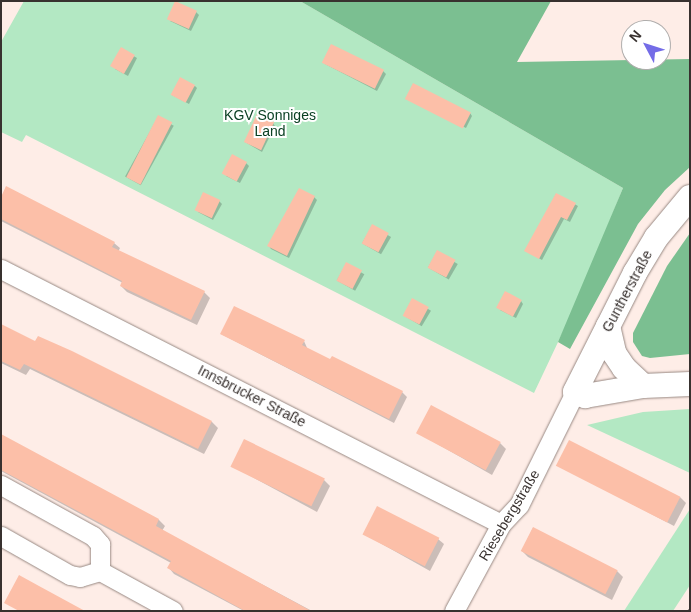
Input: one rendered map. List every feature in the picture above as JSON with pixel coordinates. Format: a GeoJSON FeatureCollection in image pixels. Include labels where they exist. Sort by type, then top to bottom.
{"type":"FeatureCollection","features":[{"type":"Feature","properties":{"kind":"street","name":"Guntherstraße"},"geometry":{"type":"LineString","coordinates":[[575,392],[608,326],[656,238],[690,197]]}},
{"type":"Feature","properties":{"kind":"street","name":"Innsbrucker Straße"},"geometry":{"type":"LineString","coordinates":[[1,269],[502,524]]}},
{"type":"Feature","properties":{"kind":"street"},"geometry":{"type":"LineString","coordinates":[[608,326],[614,353],[624,368],[643,386]]}},
{"type":"Feature","properties":{"kind":"street"},"geometry":{"type":"LineString","coordinates":[[590,364],[622,380],[643,386]]}},
{"type":"Feature","properties":{"kind":"street"},"geometry":{"type":"LineString","coordinates":[[575,392],[585,396],[643,386],[690,384]]}},
{"type":"Feature","properties":{"kind":"street","name":"Riesebergstraße"},"geometry":{"type":"LineString","coordinates":[[454,611],[502,524],[518,505],[575,392]]}},
{"type":"Feature","properties":{"kind":"street"},"geometry":{"type":"LineString","coordinates":[[1,485],[93,536],[100,544],[100,571]]}},
{"type":"Feature","properties":{"kind":"street"},"geometry":{"type":"LineString","coordinates":[[1,536],[70,575],[80,577],[100,571],[173,611]]}},
{"type":"Feature","properties":{"kind":"green space","name":"KGV Sonniges Land"},"geometry":{"type":"Polygon","coordinates":[[[24,1],[300,1],[623,188],[576,304],[534,393],[26,135],[22,142],[1,132],[1,42],[24,1]]]}},
{"type":"Feature","properties":{"kind":"green space"},"geometry":{"type":"Polygon","coordinates":[[[300,1],[551,1],[517,62],[621,60],[621,70],[671,70],[671,59],[690,59],[690,167],[665,190],[638,224],[570,349],[558,342],[623,188],[300,1]]]}},
{"type":"Feature","properties":{"kind":"green space"},"geometry":{"type":"Polygon","coordinates":[[[690,233],[690,354],[650,358],[642,356],[633,342],[633,333],[667,266],[690,233]]]}},
{"type":"Feature","properties":{"kind":"green space"},"geometry":{"type":"Polygon","coordinates":[[[690,409],[690,473],[587,425],[643,412],[690,409]]]}},
{"type":"Feature","properties":{"kind":"green space"},"geometry":{"type":"Polygon","coordinates":[[[690,509],[690,585],[673,611],[624,611],[690,509]]]}},
{"type":"Feature","properties":{"kind":"building"},"geometry":{"type":"Polygon","coordinates":[[[175,1],[197,11],[189,29],[167,19],[175,1]]]}},
{"type":"Feature","properties":{"kind":"building"},"geometry":{"type":"Polygon","coordinates":[[[331,44],[384,70],[375,89],[322,63],[331,44]]]}},
{"type":"Feature","properties":{"kind":"building"},"geometry":{"type":"Polygon","coordinates":[[[121,47],[135,55],[124,74],[110,66],[121,47]]]}},
{"type":"Feature","properties":{"kind":"building"},"geometry":{"type":"Polygon","coordinates":[[[180,77],[195,85],[186,103],[171,95],[180,77]]]}},
{"type":"Feature","properties":{"kind":"building"},"geometry":{"type":"Polygon","coordinates":[[[413,83],[471,113],[463,129],[405,99],[413,83]]]}},
{"type":"Feature","properties":{"kind":"building"},"geometry":{"type":"Polygon","coordinates":[[[257,114],[274,122],[261,150],[244,142],[257,114]]]}},
{"type":"Feature","properties":{"kind":"building"},"geometry":{"type":"Polygon","coordinates":[[[158,115],[172,122],[140,185],[126,177],[158,115]]]}},
{"type":"Feature","properties":{"kind":"building"},"geometry":{"type":"Polygon","coordinates":[[[232,154],[247,162],[237,181],[222,173],[232,154]]]}},
{"type":"Feature","properties":{"kind":"building"},"geometry":{"type":"Polygon","coordinates":[[[6,186],[115,242],[112,247],[205,291],[191,320],[120,286],[122,281],[1,219],[1,197],[6,186]]]}},
{"type":"Feature","properties":{"kind":"building"},"geometry":{"type":"Polygon","coordinates":[[[299,188],[315,196],[287,256],[267,246],[299,188]]]}},
{"type":"Feature","properties":{"kind":"building"},"geometry":{"type":"Polygon","coordinates":[[[203,192],[220,200],[212,218],[195,210],[203,192]]]}},
{"type":"Feature","properties":{"kind":"building"},"geometry":{"type":"Polygon","coordinates":[[[556,193],[576,203],[567,220],[561,217],[539,259],[524,251],[556,193]]]}},
{"type":"Feature","properties":{"kind":"building"},"geometry":{"type":"Polygon","coordinates":[[[372,224],[389,233],[378,252],[362,243],[372,224]]]}},
{"type":"Feature","properties":{"kind":"building"},"geometry":{"type":"Polygon","coordinates":[[[437,250],[456,260],[446,278],[428,268],[437,250]]]}},
{"type":"Feature","properties":{"kind":"building"},"geometry":{"type":"Polygon","coordinates":[[[346,262],[362,270],[353,289],[336,281],[346,262]]]}},
{"type":"Feature","properties":{"kind":"building"},"geometry":{"type":"Polygon","coordinates":[[[505,291],[522,300],[513,317],[496,308],[505,291]]]}},
{"type":"Feature","properties":{"kind":"building"},"geometry":{"type":"Polygon","coordinates":[[[412,298],[429,307],[419,325],[403,316],[412,298]]]}},
{"type":"Feature","properties":{"kind":"building"},"geometry":{"type":"Polygon","coordinates":[[[234,306],[305,340],[302,345],[330,359],[332,356],[403,391],[389,419],[220,334],[234,306]]]}},
{"type":"Feature","properties":{"kind":"building"},"geometry":{"type":"Polygon","coordinates":[[[1,324],[35,341],[38,336],[72,351],[212,421],[198,449],[24,364],[20,370],[1,361],[1,324]]]}},
{"type":"Feature","properties":{"kind":"building"},"geometry":{"type":"Polygon","coordinates":[[[431,405],[501,442],[486,470],[416,433],[431,405]]]}},
{"type":"Feature","properties":{"kind":"building"},"geometry":{"type":"Polygon","coordinates":[[[1,434],[159,519],[156,526],[311,611],[245,611],[167,568],[171,561],[1,470],[1,434]]]}},
{"type":"Feature","properties":{"kind":"building"},"geometry":{"type":"Polygon","coordinates":[[[244,439],[325,478],[311,506],[230,467],[244,439]]]}},
{"type":"Feature","properties":{"kind":"building"},"geometry":{"type":"Polygon","coordinates":[[[569,440],[680,497],[667,523],[556,466],[569,440]]]}},
{"type":"Feature","properties":{"kind":"building"},"geometry":{"type":"Polygon","coordinates":[[[377,506],[439,538],[425,566],[362,535],[377,506]]]}},
{"type":"Feature","properties":{"kind":"building"},"geometry":{"type":"Polygon","coordinates":[[[533,527],[618,570],[605,594],[521,551],[533,527]]]}},
{"type":"Feature","properties":{"kind":"building"},"geometry":{"type":"Polygon","coordinates":[[[19,575],[85,611],[19,611],[4,603],[19,575]]]}}]}
